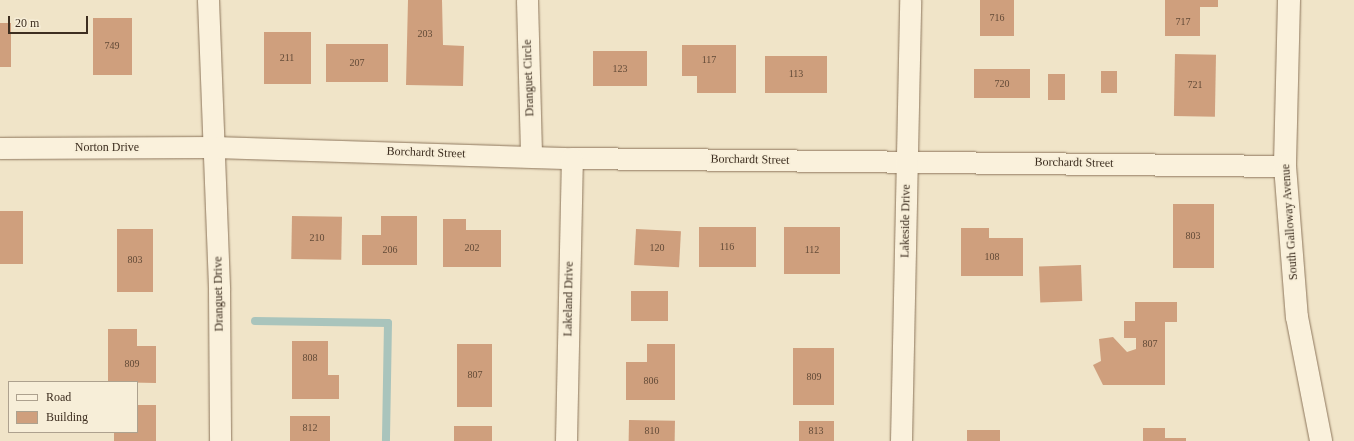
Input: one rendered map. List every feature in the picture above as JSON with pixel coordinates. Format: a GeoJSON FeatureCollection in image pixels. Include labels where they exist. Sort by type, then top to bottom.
{"type":"FeatureCollection","features":[{"type":"Feature","properties":{"kind":"main road","name":"South Galloway Avenue"},"geometry":{"type":"LineString","coordinates":[[1289,0],[1285,166],[1297,317],[1316,425],[1321,441]]}},
{"type":"Feature","properties":{"kind":"street"},"geometry":{"type":"LineString","coordinates":[[208,0],[214,147]]}},
{"type":"Feature","properties":{"kind":"street","name":"Dranguet Circle"},"geometry":{"type":"LineString","coordinates":[[527,0],[531,156]]}},
{"type":"Feature","properties":{"kind":"street","name":"Lakeside Drive"},"geometry":{"type":"LineString","coordinates":[[901,441],[908,162],[910,0]]}},
{"type":"Feature","properties":{"kind":"street","name":"Norton Drive"},"geometry":{"type":"LineString","coordinates":[[0,148],[214,147]]}},
{"type":"Feature","properties":{"kind":"street","name":"Borchardt Street"},"geometry":{"type":"LineString","coordinates":[[214,147],[572,158],[1285,166]]}},
{"type":"Feature","properties":{"kind":"street","name":"Dranguet Drive"},"geometry":{"type":"LineString","coordinates":[[214,147],[219,290],[220,441]]}},
{"type":"Feature","properties":{"kind":"street","name":"Lakeland Drive"},"geometry":{"type":"LineString","coordinates":[[566,441],[572,158]]}},
{"type":"Feature","properties":{"kind":"building"},"geometry":{"type":"Polygon","coordinates":[[[408,0],[442,0],[443,45],[464,46],[463,86],[406,85],[408,0]]]}},
{"type":"Feature","properties":{"kind":"building"},"geometry":{"type":"Polygon","coordinates":[[[980,0],[1014,0],[1014,36],[980,36],[980,0]]]}},
{"type":"Feature","properties":{"kind":"building"},"geometry":{"type":"Polygon","coordinates":[[[1165,0],[1218,0],[1218,7],[1200,7],[1200,36],[1165,36],[1165,0]]]}},
{"type":"Feature","properties":{"kind":"building"},"geometry":{"type":"Polygon","coordinates":[[[93,18],[132,18],[132,75],[93,75],[93,18]]]}},
{"type":"Feature","properties":{"kind":"building"},"geometry":{"type":"Polygon","coordinates":[[[0,23],[11,23],[11,67],[0,67],[0,23]]]}},
{"type":"Feature","properties":{"kind":"building"},"geometry":{"type":"Polygon","coordinates":[[[264,32],[311,32],[311,84],[264,84],[264,32]]]}},
{"type":"Feature","properties":{"kind":"building"},"geometry":{"type":"Polygon","coordinates":[[[326,44],[388,44],[388,82],[326,82],[326,44]]]}},
{"type":"Feature","properties":{"kind":"building"},"geometry":{"type":"Polygon","coordinates":[[[682,45],[736,45],[736,93],[697,93],[697,76],[682,76],[682,45]]]}},
{"type":"Feature","properties":{"kind":"building"},"geometry":{"type":"Polygon","coordinates":[[[593,51],[647,51],[647,86],[593,86],[593,51]]]}},
{"type":"Feature","properties":{"kind":"building"},"geometry":{"type":"Polygon","coordinates":[[[1175,54],[1216,55],[1215,117],[1174,116],[1175,54]]]}},
{"type":"Feature","properties":{"kind":"building"},"geometry":{"type":"Polygon","coordinates":[[[765,56],[827,56],[827,93],[765,93],[765,56]]]}},
{"type":"Feature","properties":{"kind":"building"},"geometry":{"type":"Polygon","coordinates":[[[974,69],[1030,69],[1030,98],[974,98],[974,69]]]}},
{"type":"Feature","properties":{"kind":"building"},"geometry":{"type":"Polygon","coordinates":[[[1101,71],[1117,71],[1117,93],[1101,93],[1101,71]]]}},
{"type":"Feature","properties":{"kind":"building"},"geometry":{"type":"Polygon","coordinates":[[[1048,74],[1065,74],[1065,100],[1048,100],[1048,74]]]}},
{"type":"Feature","properties":{"kind":"building"},"geometry":{"type":"Polygon","coordinates":[[[1173,204],[1214,204],[1214,268],[1173,268],[1173,204]]]}},
{"type":"Feature","properties":{"kind":"building"},"geometry":{"type":"Polygon","coordinates":[[[0,211],[23,211],[23,264],[0,264],[0,211]]]}},
{"type":"Feature","properties":{"kind":"building"},"geometry":{"type":"Polygon","coordinates":[[[292,216],[342,217],[341,260],[291,259],[292,216]]]}},
{"type":"Feature","properties":{"kind":"building"},"geometry":{"type":"Polygon","coordinates":[[[381,216],[417,216],[417,265],[362,265],[362,235],[381,235],[381,216]]]}},
{"type":"Feature","properties":{"kind":"building"},"geometry":{"type":"Polygon","coordinates":[[[443,219],[466,219],[466,230],[501,230],[501,267],[443,267],[443,219]]]}},
{"type":"Feature","properties":{"kind":"building"},"geometry":{"type":"Polygon","coordinates":[[[699,227],[756,227],[756,267],[699,267],[699,227]]]}},
{"type":"Feature","properties":{"kind":"building"},"geometry":{"type":"Polygon","coordinates":[[[784,227],[840,227],[840,274],[784,274],[784,227]]]}},
{"type":"Feature","properties":{"kind":"building"},"geometry":{"type":"Polygon","coordinates":[[[961,228],[989,228],[989,238],[1023,238],[1023,276],[961,276],[961,228]]]}},
{"type":"Feature","properties":{"kind":"building"},"geometry":{"type":"Polygon","coordinates":[[[117,229],[153,229],[153,292],[117,292],[117,229]]]}},
{"type":"Feature","properties":{"kind":"building"},"geometry":{"type":"Polygon","coordinates":[[[636,229],[681,231],[679,267],[634,265],[636,229]]]}},
{"type":"Feature","properties":{"kind":"building"},"geometry":{"type":"Polygon","coordinates":[[[1081,265],[1082,301],[1040,302],[1039,266],[1081,265]]]}},
{"type":"Feature","properties":{"kind":"building"},"geometry":{"type":"Polygon","coordinates":[[[631,291],[668,291],[668,321],[631,321],[631,291]]]}},
{"type":"Feature","properties":{"kind":"building"},"geometry":{"type":"Polygon","coordinates":[[[1135,302],[1177,302],[1177,322],[1165,322],[1165,385],[1103,385],[1093,365],[1101,361],[1099,339],[1113,337],[1127,352],[1136,349],[1136,338],[1124,338],[1124,321],[1135,321],[1135,302]]]}},
{"type":"Feature","properties":{"kind":"building"},"geometry":{"type":"Polygon","coordinates":[[[108,329],[137,329],[137,346],[156,346],[156,383],[138,383],[138,381],[108,381],[108,329]]]}},
{"type":"Feature","properties":{"kind":"building"},"geometry":{"type":"Polygon","coordinates":[[[292,341],[328,341],[328,375],[339,375],[339,399],[292,399],[292,341]]]}},
{"type":"Feature","properties":{"kind":"building"},"geometry":{"type":"Polygon","coordinates":[[[457,344],[492,344],[492,407],[457,407],[457,344]]]}},
{"type":"Feature","properties":{"kind":"building"},"geometry":{"type":"Polygon","coordinates":[[[647,344],[675,344],[675,400],[626,400],[626,362],[647,362],[647,344]]]}},
{"type":"Feature","properties":{"kind":"building"},"geometry":{"type":"Polygon","coordinates":[[[793,348],[834,348],[834,405],[793,405],[793,348]]]}},
{"type":"Feature","properties":{"kind":"building"},"geometry":{"type":"Polygon","coordinates":[[[138,405],[156,405],[156,441],[114,441],[114,433],[138,433],[138,405]]]}},
{"type":"Feature","properties":{"kind":"building"},"geometry":{"type":"Polygon","coordinates":[[[290,416],[330,416],[330,441],[290,441],[290,416]]]}},
{"type":"Feature","properties":{"kind":"building"},"geometry":{"type":"Polygon","coordinates":[[[629,420],[675,421],[675,441],[629,441],[629,420]]]}},
{"type":"Feature","properties":{"kind":"building"},"geometry":{"type":"Polygon","coordinates":[[[799,421],[834,421],[834,441],[799,441],[799,421]]]}},
{"type":"Feature","properties":{"kind":"building"},"geometry":{"type":"Polygon","coordinates":[[[454,426],[492,426],[492,441],[454,441],[454,426]]]}},
{"type":"Feature","properties":{"kind":"building"},"geometry":{"type":"Polygon","coordinates":[[[1143,428],[1165,428],[1165,438],[1186,438],[1186,441],[1143,441],[1143,428]]]}},
{"type":"Feature","properties":{"kind":"building"},"geometry":{"type":"Polygon","coordinates":[[[967,430],[1000,430],[1000,441],[967,441],[967,430]]]}},
{"type":"Feature","properties":{"kind":"waterway"},"geometry":{"type":"LineString","coordinates":[[255,321],[388,323],[386,441]]}}]}
